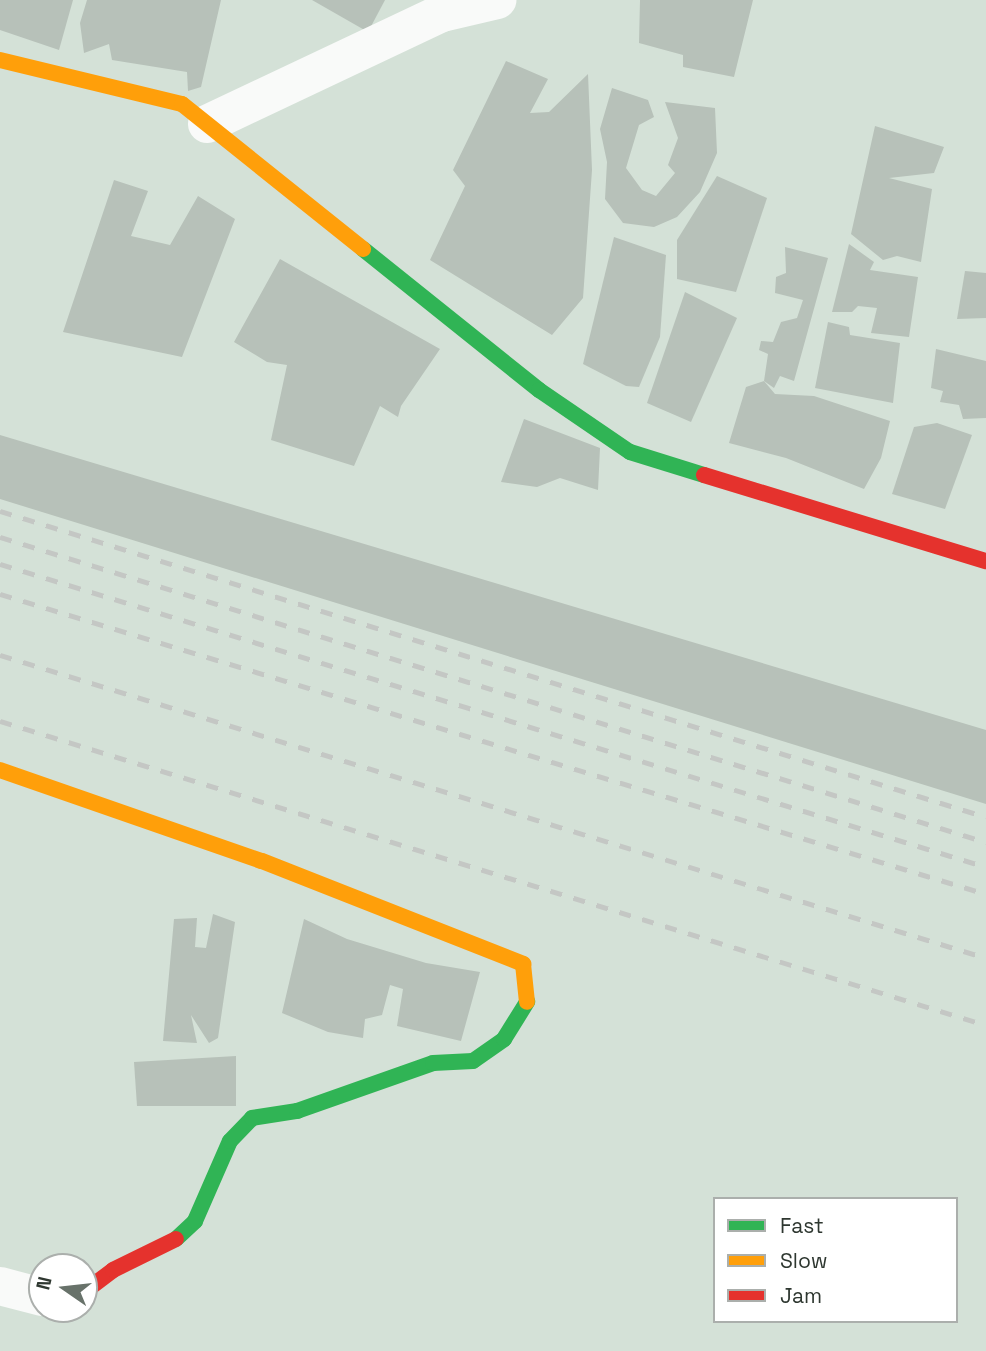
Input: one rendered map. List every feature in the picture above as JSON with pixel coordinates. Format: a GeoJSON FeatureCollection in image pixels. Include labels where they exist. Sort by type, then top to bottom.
{"type":"FeatureCollection","features":[{"type":"Feature","properties":{"kind":"street"},"geometry":{"type":"LineString","coordinates":[[207,124],[442,13],[496,0]]}},
{"type":"Feature","properties":{"kind":"street"},"geometry":{"type":"LineString","coordinates":[[0,60],[182,104],[539,390],[630,452],[986,561]]}},
{"type":"Feature","properties":{"kind":"street"},"geometry":{"type":"LineString","coordinates":[[0,770],[262,861],[523,964],[527,1000],[504,1039],[473,1061],[433,1063],[297,1111],[252,1118],[230,1141],[195,1221],[172,1243],[113,1270],[98,1281]]}},
{"type":"Feature","properties":{"kind":"street"},"geometry":{"type":"LineString","coordinates":[[0,1286],[28,1293]]}},
{"type":"Feature","properties":{"kind":"building"},"geometry":{"type":"Polygon","coordinates":[[[0,0],[73,0],[59,50],[0,30],[0,0]]]}},
{"type":"Feature","properties":{"kind":"building"},"geometry":{"type":"Polygon","coordinates":[[[87,0],[221,0],[201,87],[188,91],[187,72],[112,60],[109,44],[84,53],[80,23],[87,0]]]}},
{"type":"Feature","properties":{"kind":"building"},"geometry":{"type":"Polygon","coordinates":[[[312,0],[385,0],[368,32],[312,0]]]}},
{"type":"Feature","properties":{"kind":"building"},"geometry":{"type":"Polygon","coordinates":[[[640,0],[753,0],[734,77],[683,67],[683,55],[639,43],[640,0]]]}},
{"type":"Feature","properties":{"kind":"building"},"geometry":{"type":"Polygon","coordinates":[[[506,61],[548,79],[530,113],[549,112],[588,74],[592,170],[583,298],[552,335],[430,260],[465,186],[453,170],[506,61]]]}},
{"type":"Feature","properties":{"kind":"building"},"geometry":{"type":"Polygon","coordinates":[[[612,88],[648,100],[654,117],[639,125],[626,168],[642,190],[656,196],[675,173],[668,165],[678,138],[665,102],[715,108],[717,153],[700,192],[677,217],[654,227],[623,223],[605,199],[607,162],[600,129],[612,88]]]}},
{"type":"Feature","properties":{"kind":"building"},"geometry":{"type":"Polygon","coordinates":[[[875,126],[944,147],[934,173],[889,178],[932,189],[921,262],[897,256],[883,260],[851,234],[875,126]]]}},
{"type":"Feature","properties":{"kind":"building"},"geometry":{"type":"Polygon","coordinates":[[[717,176],[767,198],[736,292],[677,279],[677,240],[717,176]]]}},
{"type":"Feature","properties":{"kind":"building"},"geometry":{"type":"Polygon","coordinates":[[[114,180],[148,191],[131,236],[170,245],[198,196],[235,219],[182,357],[63,332],[114,180]]]}},
{"type":"Feature","properties":{"kind":"building"},"geometry":{"type":"Polygon","coordinates":[[[614,237],[666,255],[660,337],[639,387],[626,386],[583,364],[614,237]]]}},
{"type":"Feature","properties":{"kind":"building"},"geometry":{"type":"Polygon","coordinates":[[[849,244],[874,262],[870,270],[918,277],[909,337],[871,333],[877,308],[858,306],[852,312],[832,312],[849,244]]]}},
{"type":"Feature","properties":{"kind":"building"},"geometry":{"type":"Polygon","coordinates":[[[785,247],[828,258],[794,381],[780,376],[774,388],[764,381],[768,354],[759,350],[761,341],[773,342],[781,322],[797,318],[803,300],[775,293],[776,277],[786,273],[785,247]]]}},
{"type":"Feature","properties":{"kind":"building"},"geometry":{"type":"Polygon","coordinates":[[[280,259],[440,349],[401,406],[398,417],[380,406],[354,466],[271,440],[287,365],[267,362],[234,342],[280,259]]]}},
{"type":"Feature","properties":{"kind":"building"},"geometry":{"type":"Polygon","coordinates":[[[965,271],[986,273],[986,318],[957,319],[965,271]]]}},
{"type":"Feature","properties":{"kind":"building"},"geometry":{"type":"Polygon","coordinates":[[[685,292],[737,318],[691,422],[647,403],[685,292]]]}},
{"type":"Feature","properties":{"kind":"building"},"geometry":{"type":"Polygon","coordinates":[[[828,322],[849,327],[850,335],[900,343],[893,403],[815,388],[828,322]]]}},
{"type":"Feature","properties":{"kind":"building"},"geometry":{"type":"Polygon","coordinates":[[[936,349],[986,361],[986,418],[963,419],[959,405],[940,402],[943,391],[931,388],[936,349]]]}},
{"type":"Feature","properties":{"kind":"building"},"geometry":{"type":"Polygon","coordinates":[[[764,381],[775,394],[814,396],[890,421],[881,458],[864,489],[786,458],[729,443],[746,387],[764,381]]]}},
{"type":"Feature","properties":{"kind":"building"},"geometry":{"type":"Polygon","coordinates":[[[524,419],[600,448],[598,490],[560,478],[537,487],[501,482],[524,419]]]}},
{"type":"Feature","properties":{"kind":"building"},"geometry":{"type":"Polygon","coordinates":[[[937,423],[972,435],[945,509],[892,494],[914,427],[937,423]]]}},
{"type":"Feature","properties":{"kind":"building"},"geometry":{"type":"Polygon","coordinates":[[[0,435],[986,730],[986,804],[0,499],[0,435]]]}},
{"type":"Feature","properties":{"kind":"building"},"geometry":{"type":"Polygon","coordinates":[[[213,914],[235,922],[218,1038],[209,1043],[191,1015],[197,1043],[163,1041],[174,919],[197,918],[195,947],[206,948],[213,914]]]}},
{"type":"Feature","properties":{"kind":"building"},"geometry":{"type":"Polygon","coordinates":[[[304,919],[347,939],[426,963],[480,972],[461,1041],[397,1026],[403,989],[390,985],[382,1015],[365,1019],[363,1038],[328,1032],[282,1013],[304,919]]]}},
{"type":"Feature","properties":{"kind":"building"},"geometry":{"type":"Polygon","coordinates":[[[236,1056],[236,1106],[137,1106],[134,1062],[236,1056]]]}},
{"type":"Feature","properties":{"kind":"railway"},"geometry":{"type":"LineString","coordinates":[[0,511],[986,817]]}},
{"type":"Feature","properties":{"kind":"railway"},"geometry":{"type":"LineString","coordinates":[[0,537],[986,842]]}},
{"type":"Feature","properties":{"kind":"railway"},"geometry":{"type":"LineString","coordinates":[[0,564],[986,867]]}},
{"type":"Feature","properties":{"kind":"railway"},"geometry":{"type":"LineString","coordinates":[[0,594],[986,894]]}},
{"type":"Feature","properties":{"kind":"railway"},"geometry":{"type":"LineString","coordinates":[[0,655],[986,958]]}},
{"type":"Feature","properties":{"kind":"railway"},"geometry":{"type":"LineString","coordinates":[[0,721],[986,1025]]}},
{"type":"Feature","properties":{"kind":"traffic: fast"},"geometry":{"type":"LineString","coordinates":[[363,249],[539,390],[630,452],[704,475]]}},
{"type":"Feature","properties":{"kind":"traffic: fast"},"geometry":{"type":"LineString","coordinates":[[176,1239],[195,1221],[230,1141],[252,1118],[297,1111],[433,1063],[473,1061],[504,1039],[527,1002]]}},
{"type":"Feature","properties":{"kind":"traffic: slow"},"geometry":{"type":"LineString","coordinates":[[0,60],[182,104],[363,249]]}},
{"type":"Feature","properties":{"kind":"traffic: slow"},"geometry":{"type":"LineString","coordinates":[[0,770],[262,861],[523,964],[527,1002]]}},
{"type":"Feature","properties":{"kind":"traffic: jam"},"geometry":{"type":"LineString","coordinates":[[704,475],[986,561]]}},
{"type":"Feature","properties":{"kind":"traffic: jam"},"geometry":{"type":"LineString","coordinates":[[98,1281],[113,1270],[176,1239]]}}]}
